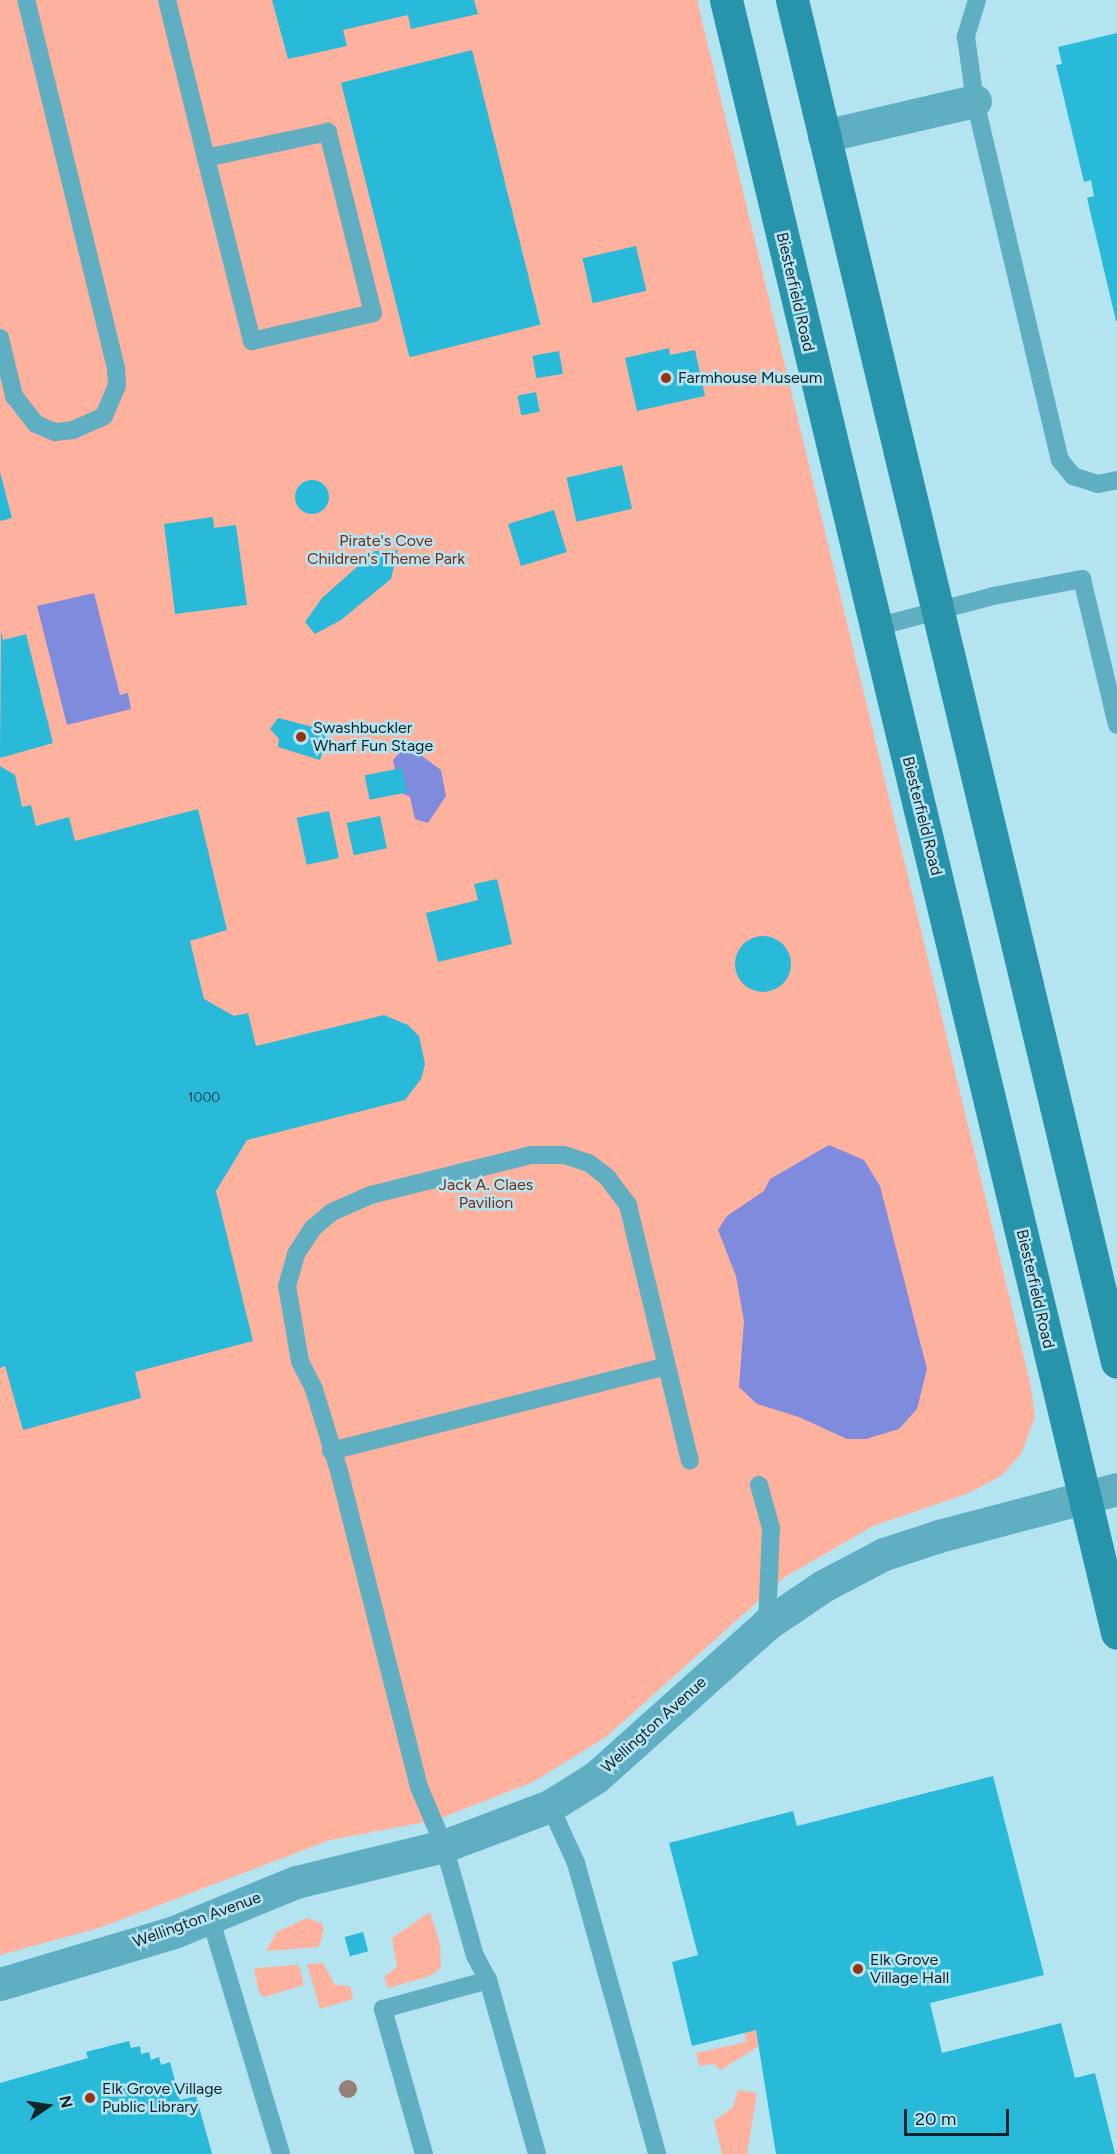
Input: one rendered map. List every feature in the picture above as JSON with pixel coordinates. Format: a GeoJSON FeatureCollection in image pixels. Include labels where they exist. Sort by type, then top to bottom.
{"type":"FeatureCollection","features":[{"type":"Feature","properties":{"kind":"main road","name":"Biesterfield Road"},"geometry":{"type":"LineString","coordinates":[[726,0],[1117,1633]]}},
{"type":"Feature","properties":{"kind":"main road"},"geometry":{"type":"LineString","coordinates":[[792,0],[1117,1362]]}},
{"type":"Feature","properties":{"kind":"street"},"geometry":{"type":"LineString","coordinates":[[824,136],[975,102]]}},
{"type":"Feature","properties":{"kind":"street","name":"Wellington Avenue"},"geometry":{"type":"LineString","coordinates":[[0,1984],[210,1917],[296,1882],[444,1845],[550,1806],[596,1777],[641,1741],[768,1624],[822,1586],[884,1554],[1117,1489]]}},
{"type":"Feature","properties":{"kind":"lane"},"geometry":{"type":"LineString","coordinates":[[0,338],[14,396],[36,424],[56,432],[73,430],[104,416],[117,386],[116,368],[26,0]]}},
{"type":"Feature","properties":{"kind":"lane"},"geometry":{"type":"LineString","coordinates":[[167,0],[206,158],[252,341],[373,312],[328,132],[206,158]]}},
{"type":"Feature","properties":{"kind":"lane"},"geometry":{"type":"LineString","coordinates":[[977,0],[966,38],[975,102],[1060,460],[1072,476],[1098,484],[1117,480]]}},
{"type":"Feature","properties":{"kind":"lane"},"geometry":{"type":"LineString","coordinates":[[876,627],[1082,579],[1117,726]]}},
{"type":"Feature","properties":{"kind":"lane"},"geometry":{"type":"LineString","coordinates":[[537,2154],[488,1980],[475,1956],[444,1845],[419,1787],[314,1389],[300,1361],[287,1286],[296,1254],[314,1228],[332,1212],[371,1195],[503,1161],[564,1155],[589,1163],[607,1177],[627,1205],[690,1461]]}},
{"type":"Feature","properties":{"kind":"lane"},"geometry":{"type":"LineString","coordinates":[[331,1451],[666,1366]]}},
{"type":"Feature","properties":{"kind":"lane"},"geometry":{"type":"LineString","coordinates":[[759,1485],[771,1528],[768,1624]]}},
{"type":"Feature","properties":{"kind":"lane"},"geometry":{"type":"LineString","coordinates":[[550,1806],[576,1863],[657,2154]]}},
{"type":"Feature","properties":{"kind":"lane"},"geometry":{"type":"LineString","coordinates":[[210,1917],[281,2154]]}},
{"type":"Feature","properties":{"kind":"lane"},"geometry":{"type":"LineString","coordinates":[[424,2154],[384,2009],[488,1980]]}},
{"type":"Feature","properties":{"kind":"green space","name":"Jack A. Claes Pavilion"},"geometry":{"type":"Polygon","coordinates":[[[0,0],[697,0],[1031,1387],[1035,1417],[1021,1454],[1001,1476],[969,1493],[873,1526],[785,1577],[606,1737],[533,1782],[436,1820],[330,1840],[99,1928],[0,1955],[0,0]]]}},
{"type":"Feature","properties":{"kind":"green space"},"geometry":{"type":"Polygon","coordinates":[[[430,1912],[440,1944],[441,1968],[430,1976],[388,1988],[384,1977],[397,1967],[392,1938],[430,1912]]]}},
{"type":"Feature","properties":{"kind":"green space"},"geometry":{"type":"Polygon","coordinates":[[[307,1918],[321,1923],[324,1929],[319,1947],[266,1951],[277,1932],[307,1918]]]}},
{"type":"Feature","properties":{"kind":"green space"},"geometry":{"type":"Polygon","coordinates":[[[323,1963],[335,1985],[350,1986],[353,1999],[320,2009],[307,1964],[323,1963]]]}},
{"type":"Feature","properties":{"kind":"green space"},"geometry":{"type":"Polygon","coordinates":[[[299,1965],[304,1985],[264,1997],[259,1993],[254,1968],[299,1965]]]}},
{"type":"Feature","properties":{"kind":"green space"},"geometry":{"type":"Polygon","coordinates":[[[756,2030],[759,2046],[721,2070],[714,2064],[699,2066],[696,2053],[746,2042],[744,2032],[756,2030]]]}},
{"type":"Feature","properties":{"kind":"green space"},"geometry":{"type":"Polygon","coordinates":[[[738,2090],[757,2093],[747,2154],[722,2154],[714,2121],[733,2107],[738,2090]]]}},
{"type":"Feature","properties":{"kind":"water"},"geometry":{"type":"Polygon","coordinates":[[[94,593],[120,695],[128,693],[131,709],[67,725],[37,606],[94,593]]]}},
{"type":"Feature","properties":{"kind":"water"},"geometry":{"type":"Polygon","coordinates":[[[407,745],[441,770],[446,796],[428,823],[415,819],[410,797],[400,792],[393,760],[407,745]]]}},
{"type":"Feature","properties":{"kind":"water"},"geometry":{"type":"Polygon","coordinates":[[[829,1145],[864,1160],[880,1186],[927,1369],[917,1409],[899,1429],[866,1439],[847,1439],[799,1417],[757,1404],[739,1387],[744,1321],[736,1276],[718,1230],[727,1216],[764,1191],[770,1179],[829,1145]]]}},
{"type":"Feature","properties":{"kind":"building"},"geometry":{"type":"Polygon","coordinates":[[[272,0],[474,0],[478,14],[411,29],[408,15],[343,30],[347,46],[288,59],[272,0]]]}},
{"type":"Feature","properties":{"kind":"building"},"geometry":{"type":"Polygon","coordinates":[[[1117,33],[1116,321],[1087,198],[1094,196],[1091,180],[1084,182],[1056,65],[1062,64],[1058,47],[1117,33]]]}},
{"type":"Feature","properties":{"kind":"building"},"geometry":{"type":"Polygon","coordinates":[[[472,50],[540,325],[409,357],[341,83],[472,50]]]}},
{"type":"Feature","properties":{"kind":"building"},"geometry":{"type":"Polygon","coordinates":[[[636,246],[646,291],[593,303],[582,258],[636,246]]]}},
{"type":"Feature","properties":{"kind":"building","name":"Farmhouse Museum"},"geometry":{"type":"Polygon","coordinates":[[[669,348],[670,355],[695,350],[705,396],[637,411],[625,358],[669,348]]]}},
{"type":"Feature","properties":{"kind":"building"},"geometry":{"type":"Polygon","coordinates":[[[559,351],[563,374],[536,378],[532,356],[559,351]]]}},
{"type":"Feature","properties":{"kind":"building"},"geometry":{"type":"Polygon","coordinates":[[[536,392],[540,412],[521,415],[517,396],[536,392]]]}},
{"type":"Feature","properties":{"kind":"building"},"geometry":{"type":"Polygon","coordinates":[[[622,465],[632,509],[577,522],[566,478],[622,465]]]}},
{"type":"Feature","properties":{"kind":"building"},"geometry":{"type":"Polygon","coordinates":[[[0,472],[12,518],[0,521],[0,472]]]}},
{"type":"Feature","properties":{"kind":"building"},"geometry":{"type":"Polygon","coordinates":[[[312,480],[324,485],[329,497],[324,509],[312,514],[300,509],[295,497],[300,485],[312,480]]]}},
{"type":"Feature","properties":{"kind":"building"},"geometry":{"type":"Polygon","coordinates":[[[554,510],[567,552],[521,566],[508,524],[554,510]]]}},
{"type":"Feature","properties":{"kind":"building"},"geometry":{"type":"Polygon","coordinates":[[[213,517],[214,528],[236,525],[247,605],[175,614],[164,524],[213,517]]]}},
{"type":"Feature","properties":{"kind":"building"},"geometry":{"type":"Polygon","coordinates":[[[398,550],[391,579],[341,620],[315,634],[305,622],[322,598],[375,551],[398,550]]]}},
{"type":"Feature","properties":{"kind":"building"},"geometry":{"type":"Polygon","coordinates":[[[1,631],[3,640],[26,634],[53,743],[0,758],[1,631]]]}},
{"type":"Feature","properties":{"kind":"building","name":"Swashbuckler Wharf Fun Stage"},"geometry":{"type":"Polygon","coordinates":[[[278,718],[329,731],[320,760],[278,747],[279,739],[270,729],[278,718]]]}},
{"type":"Feature","properties":{"kind":"building"},"geometry":{"type":"Polygon","coordinates":[[[0,766],[15,775],[22,807],[31,805],[36,826],[69,817],[75,841],[198,809],[227,930],[190,941],[204,999],[234,1016],[248,1013],[256,1046],[384,1015],[408,1025],[419,1036],[425,1064],[421,1079],[405,1100],[247,1140],[216,1191],[253,1341],[135,1372],[141,1398],[23,1430],[5,1366],[0,1368],[0,766]]]}},
{"type":"Feature","properties":{"kind":"building"},"geometry":{"type":"Polygon","coordinates":[[[402,768],[407,793],[369,800],[365,775],[402,768]]]}},
{"type":"Feature","properties":{"kind":"building"},"geometry":{"type":"Polygon","coordinates":[[[329,811],[339,858],[307,865],[297,818],[329,811]]]}},
{"type":"Feature","properties":{"kind":"building"},"geometry":{"type":"Polygon","coordinates":[[[380,816],[387,848],[354,855],[347,823],[380,816]]]}},
{"type":"Feature","properties":{"kind":"building"},"geometry":{"type":"Polygon","coordinates":[[[497,879],[512,944],[438,962],[426,913],[478,900],[474,884],[497,879]]]}},
{"type":"Feature","properties":{"kind":"building"},"geometry":{"type":"Polygon","coordinates":[[[757,936],[769,936],[779,940],[787,948],[791,964],[787,980],[779,988],[769,992],[757,992],[747,988],[739,980],[735,970],[735,958],[739,948],[747,940],[757,936]]]}},
{"type":"Feature","properties":{"kind":"building","name":"Elk Grove Village Hall"},"geometry":{"type":"Polygon","coordinates":[[[993,1776],[1044,1975],[930,2003],[942,2053],[1061,2023],[1075,2078],[1095,2073],[1115,2154],[776,2154],[756,2030],[692,2046],[672,1962],[698,1955],[669,1843],[793,1811],[797,1826],[993,1776]]]}},
{"type":"Feature","properties":{"kind":"building"},"geometry":{"type":"Polygon","coordinates":[[[363,1932],[368,1951],[350,1956],[345,1937],[363,1932]]]}},
{"type":"Feature","properties":{"kind":"building","name":"Elk Grove Village Public Library"},"geometry":{"type":"Polygon","coordinates":[[[129,2041],[131,2048],[140,2046],[141,2054],[149,2052],[151,2060],[159,2057],[161,2065],[170,2062],[180,2100],[196,2096],[212,2154],[0,2154],[0,2083],[88,2058],[86,2052],[129,2041]]]}},
{"type":"Feature","properties":{"kind":"place","name":"Farmhouse Museum"},"geometry":{"type":"Point","coordinates":[666,378]}},
{"type":"Feature","properties":{"kind":"place","name":"Swashbuckler Wharf Fun Stage"},"geometry":{"type":"Point","coordinates":[301,737]}},
{"type":"Feature","properties":{"kind":"place","name":"Elk Grove Village Hall"},"geometry":{"type":"Point","coordinates":[858,1969]}},
{"type":"Feature","properties":{"kind":"place","name":"Elk Grove Village Public Library"},"geometry":{"type":"Point","coordinates":[90,2098]}},
{"type":"Feature","properties":{"kind":"park label","name":"Pirate's Cove Children's Theme Park"},"geometry":{"type":"Point","coordinates":[386,550]}}]}
